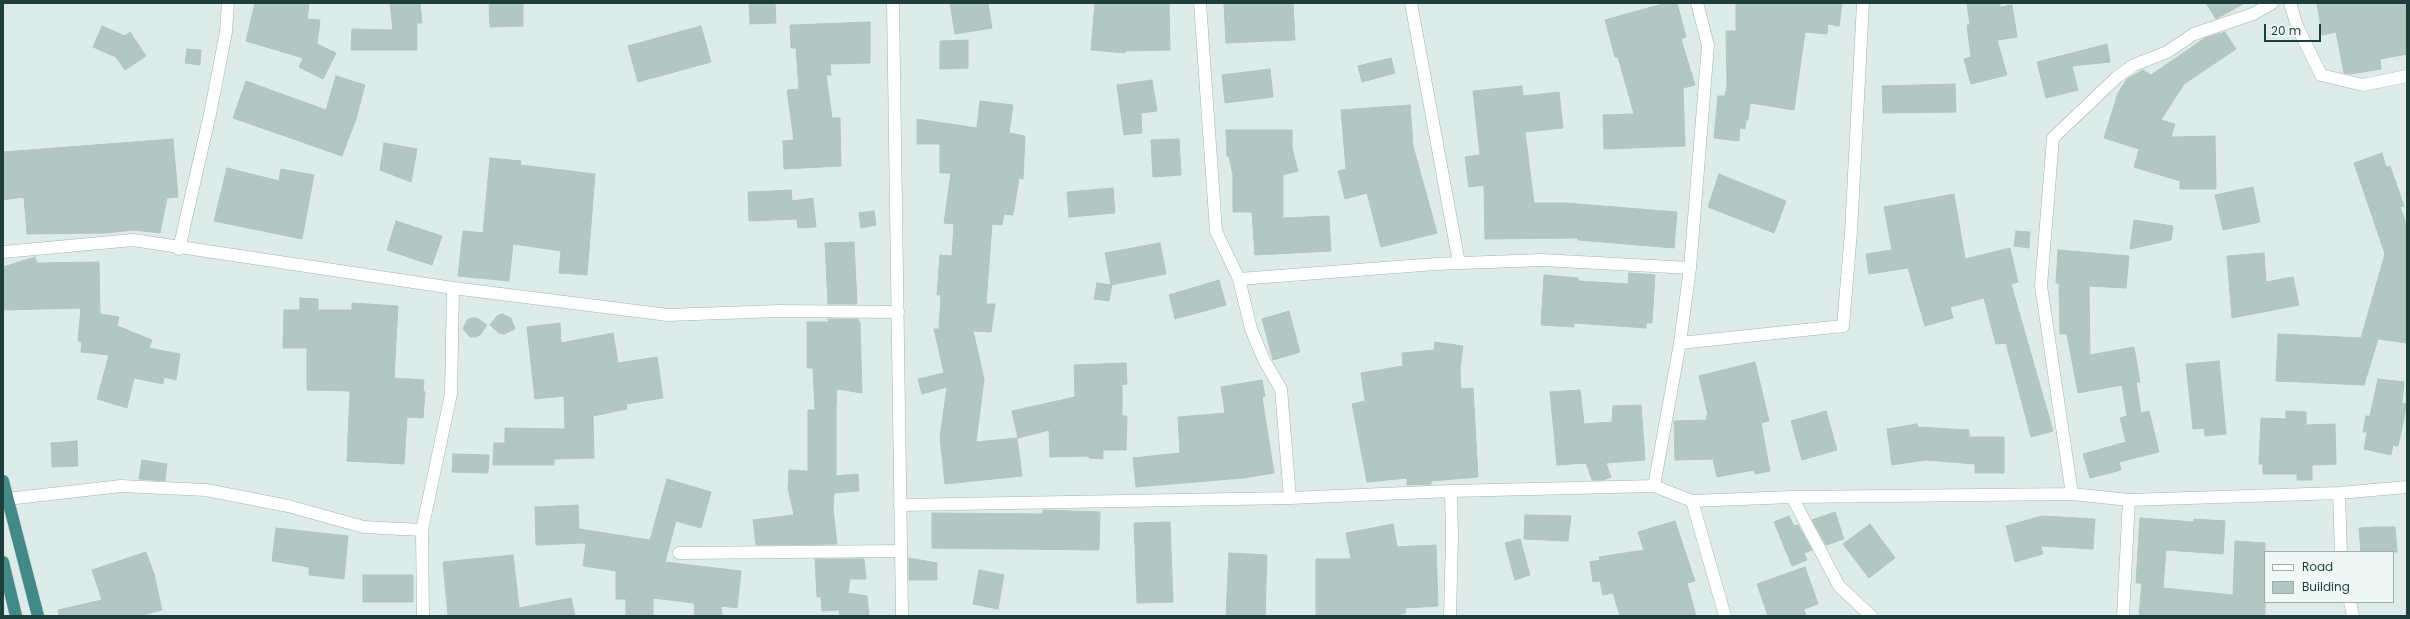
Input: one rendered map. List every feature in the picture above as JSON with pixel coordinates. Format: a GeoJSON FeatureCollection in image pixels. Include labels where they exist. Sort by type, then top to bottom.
{"type":"FeatureCollection","features":[{"type":"Feature","properties":{"kind":"highway"},"geometry":{"type":"LineString","coordinates":[[3,481],[38,616]]}},
{"type":"Feature","properties":{"kind":"highway"},"geometry":{"type":"LineString","coordinates":[[3,562],[16,616]]}},
{"type":"Feature","properties":{"kind":"street"},"geometry":{"type":"LineString","coordinates":[[179,249],[210,114],[226,32],[228,3]]}},
{"type":"Feature","properties":{"kind":"street"},"geometry":{"type":"LineString","coordinates":[[893,3],[902,616]]}},
{"type":"Feature","properties":{"kind":"street"},"geometry":{"type":"LineString","coordinates":[[1200,3],[1216,230],[1239,279],[1252,329],[1264,360],[1281,389],[1290,498]]}},
{"type":"Feature","properties":{"kind":"street"},"geometry":{"type":"LineString","coordinates":[[1411,3],[1459,263]]}},
{"type":"Feature","properties":{"kind":"street"},"geometry":{"type":"LineString","coordinates":[[1654,486],[1680,343],[1690,268],[1708,45],[1697,3]]}},
{"type":"Feature","properties":{"kind":"street"},"geometry":{"type":"LineString","coordinates":[[1680,343],[1843,326],[1851,232],[1863,3]]}},
{"type":"Feature","properties":{"kind":"street"},"geometry":{"type":"LineString","coordinates":[[2072,494],[2041,286],[2053,138],[2117,77],[2134,65],[2167,52],[2194,34],[2253,14],[2272,3]]}},
{"type":"Feature","properties":{"kind":"street"},"geometry":{"type":"LineString","coordinates":[[2290,3],[2297,26],[2321,75],[2364,86],[2407,76]]}},
{"type":"Feature","properties":{"kind":"street"},"geometry":{"type":"LineString","coordinates":[[3,252],[133,240],[179,249],[453,288],[668,315],[778,311],[898,312]]}},
{"type":"Feature","properties":{"kind":"street"},"geometry":{"type":"LineString","coordinates":[[1239,279],[1459,263],[1542,260],[1690,268]]}},
{"type":"Feature","properties":{"kind":"street"},"geometry":{"type":"LineString","coordinates":[[422,616],[422,530],[451,394],[453,288]]}},
{"type":"Feature","properties":{"kind":"street"},"geometry":{"type":"LineString","coordinates":[[7,499],[121,486],[206,490],[288,506],[364,527],[422,530]]}},
{"type":"Feature","properties":{"kind":"street"},"geometry":{"type":"LineString","coordinates":[[900,505],[1290,498],[1451,491],[1654,486],[1692,501],[1792,497],[2072,494],[2129,500],[2339,493],[2407,487]]}},
{"type":"Feature","properties":{"kind":"street"},"geometry":{"type":"LineString","coordinates":[[1450,616],[1452,537],[1451,491]]}},
{"type":"Feature","properties":{"kind":"street"},"geometry":{"type":"LineString","coordinates":[[2339,493],[2340,551]]}},
{"type":"Feature","properties":{"kind":"street"},"geometry":{"type":"LineString","coordinates":[[1792,497],[1839,586],[1871,616]]}},
{"type":"Feature","properties":{"kind":"street"},"geometry":{"type":"LineString","coordinates":[[2123,616],[2129,500]]}},
{"type":"Feature","properties":{"kind":"street"},"geometry":{"type":"LineString","coordinates":[[1692,501],[1725,616]]}},
{"type":"Feature","properties":{"kind":"street"},"geometry":{"type":"LineString","coordinates":[[679,553],[901,551]]}},
{"type":"Feature","properties":{"kind":"street"},"geometry":{"type":"LineString","coordinates":[[2350,603],[2353,616]]}},
{"type":"Feature","properties":{"kind":"building"},"geometry":{"type":"Polygon","coordinates":[[[255,3],[309,3],[307,19],[320,20],[317,44],[336,53],[323,79],[299,67],[303,58],[246,41],[255,3]]]}},
{"type":"Feature","properties":{"kind":"building"},"geometry":{"type":"Polygon","coordinates":[[[390,3],[420,3],[422,23],[417,23],[417,50],[351,50],[352,29],[393,30],[390,3]]]}},
{"type":"Feature","properties":{"kind":"building"},"geometry":{"type":"Polygon","coordinates":[[[489,3],[523,3],[523,26],[490,27],[489,3]]]}},
{"type":"Feature","properties":{"kind":"building"},"geometry":{"type":"Polygon","coordinates":[[[749,3],[775,3],[776,23],[750,24],[749,3]]]}},
{"type":"Feature","properties":{"kind":"building"},"geometry":{"type":"Polygon","coordinates":[[[950,3],[988,3],[992,28],[955,34],[950,3]]]}},
{"type":"Feature","properties":{"kind":"building"},"geometry":{"type":"Polygon","coordinates":[[[1095,3],[1169,3],[1170,50],[1125,51],[1125,53],[1091,50],[1095,3]]]}},
{"type":"Feature","properties":{"kind":"building"},"geometry":{"type":"Polygon","coordinates":[[[1224,3],[1293,3],[1295,40],[1226,43],[1224,3]]]}},
{"type":"Feature","properties":{"kind":"building"},"geometry":{"type":"Polygon","coordinates":[[[1666,3],[1677,3],[1686,37],[1681,39],[1695,85],[1683,88],[1685,146],[1604,149],[1603,115],[1634,114],[1618,57],[1615,57],[1605,20],[1666,3]]]}},
{"type":"Feature","properties":{"kind":"building"},"geometry":{"type":"Polygon","coordinates":[[[1736,3],[1842,3],[1839,26],[1828,24],[1827,34],[1805,32],[1794,110],[1750,103],[1748,120],[1746,120],[1745,129],[1740,128],[1739,141],[1714,138],[1718,96],[1725,96],[1727,85],[1726,31],[1736,31],[1736,3]]]}},
{"type":"Feature","properties":{"kind":"building"},"geometry":{"type":"Polygon","coordinates":[[[1967,3],[2000,3],[2000,7],[2012,5],[2017,37],[1997,40],[2007,75],[1971,84],[1964,59],[1971,57],[1967,25],[1970,25],[1967,3]]]}},
{"type":"Feature","properties":{"kind":"building"},"geometry":{"type":"Polygon","coordinates":[[[2206,3],[2245,3],[2216,19],[2206,3]]]}},
{"type":"Feature","properties":{"kind":"building"},"geometry":{"type":"Polygon","coordinates":[[[2317,3],[2407,3],[2407,54],[2380,59],[2381,69],[2351,74],[2344,73],[2336,32],[2322,35],[2317,3]]]}},
{"type":"Feature","properties":{"kind":"building"},"geometry":{"type":"Polygon","coordinates":[[[870,22],[870,63],[830,64],[831,75],[826,75],[832,118],[840,118],[841,166],[784,169],[783,141],[794,140],[787,90],[799,89],[796,48],[791,48],[790,25],[870,22]]]}},
{"type":"Feature","properties":{"kind":"building"},"geometry":{"type":"Polygon","coordinates":[[[102,26],[125,36],[130,32],[146,56],[125,70],[116,57],[93,47],[102,26]]]}},
{"type":"Feature","properties":{"kind":"building"},"geometry":{"type":"Polygon","coordinates":[[[701,26],[711,62],[638,82],[628,46],[701,26]]]}},
{"type":"Feature","properties":{"kind":"building"},"geometry":{"type":"Polygon","coordinates":[[[2225,32],[2236,49],[2184,84],[2161,120],[2175,124],[2171,137],[2215,136],[2216,189],[2180,189],[2180,181],[2134,167],[2139,149],[2104,138],[2118,93],[2127,79],[2143,70],[2151,75],[2205,38],[2225,32]]]}},
{"type":"Feature","properties":{"kind":"building"},"geometry":{"type":"Polygon","coordinates":[[[968,40],[968,68],[940,69],[940,41],[968,40]]]}},
{"type":"Feature","properties":{"kind":"building"},"geometry":{"type":"Polygon","coordinates":[[[2107,44],[2110,62],[2072,66],[2078,90],[2046,98],[2037,62],[2107,44]]]}},
{"type":"Feature","properties":{"kind":"building"},"geometry":{"type":"Polygon","coordinates":[[[187,49],[201,50],[200,65],[185,63],[187,49]]]}},
{"type":"Feature","properties":{"kind":"building"},"geometry":{"type":"Polygon","coordinates":[[[1391,58],[1395,73],[1362,82],[1358,66],[1391,58]]]}},
{"type":"Feature","properties":{"kind":"building"},"geometry":{"type":"Polygon","coordinates":[[[1270,69],[1273,97],[1225,103],[1222,75],[1270,69]]]}},
{"type":"Feature","properties":{"kind":"building"},"geometry":{"type":"Polygon","coordinates":[[[336,76],[365,85],[356,119],[342,156],[233,118],[246,81],[326,110],[336,76]]]}},
{"type":"Feature","properties":{"kind":"building"},"geometry":{"type":"Polygon","coordinates":[[[1152,80],[1157,111],[1141,113],[1142,133],[1124,135],[1117,85],[1152,80]]]}},
{"type":"Feature","properties":{"kind":"building"},"geometry":{"type":"Polygon","coordinates":[[[1955,84],[1956,112],[1883,113],[1882,86],[1955,84]]]}},
{"type":"Feature","properties":{"kind":"building"},"geometry":{"type":"Polygon","coordinates":[[[1522,86],[1523,96],[1559,92],[1563,128],[1525,132],[1534,203],[1566,203],[1677,212],[1674,248],[1578,240],[1578,238],[1485,239],[1484,185],[1469,187],[1465,157],[1480,155],[1473,91],[1522,86]]]}},
{"type":"Feature","properties":{"kind":"building"},"geometry":{"type":"Polygon","coordinates":[[[980,101],[1013,105],[1009,133],[1025,136],[1023,179],[1019,178],[1013,215],[1004,214],[1002,225],[992,224],[986,304],[995,304],[991,332],[973,331],[984,379],[976,442],[1017,438],[1022,476],[945,484],[940,437],[947,387],[922,394],[918,379],[944,373],[934,329],[939,329],[941,295],[937,295],[940,255],[952,256],[954,224],[944,223],[951,173],[940,173],[940,144],[917,144],[917,119],[977,128],[980,101]]]}},
{"type":"Feature","properties":{"kind":"building"},"geometry":{"type":"Polygon","coordinates":[[[1410,105],[1413,146],[1437,233],[1381,247],[1367,193],[1345,199],[1338,171],[1346,169],[1341,110],[1410,105]]]}},
{"type":"Feature","properties":{"kind":"building"},"geometry":{"type":"Polygon","coordinates":[[[1226,130],[1292,130],[1292,148],[1298,171],[1283,175],[1283,218],[1329,216],[1331,251],[1255,255],[1252,212],[1233,212],[1233,175],[1229,156],[1227,156],[1226,130]]]}},
{"type":"Feature","properties":{"kind":"building"},"geometry":{"type":"Polygon","coordinates":[[[173,139],[178,197],[167,198],[160,233],[133,230],[106,233],[27,234],[24,197],[3,200],[3,152],[173,139]]]}},
{"type":"Feature","properties":{"kind":"building"},"geometry":{"type":"Polygon","coordinates":[[[1179,139],[1181,175],[1153,177],[1151,140],[1179,139]]]}},
{"type":"Feature","properties":{"kind":"building"},"geometry":{"type":"Polygon","coordinates":[[[384,143],[417,149],[411,182],[380,170],[384,143]]]}},
{"type":"Feature","properties":{"kind":"building"},"geometry":{"type":"Polygon","coordinates":[[[2382,153],[2386,167],[2390,166],[2404,206],[2400,207],[2407,226],[2407,343],[2378,339],[2364,385],[2276,381],[2278,334],[2361,338],[2385,254],[2354,163],[2382,153]]]}},
{"type":"Feature","properties":{"kind":"building"},"geometry":{"type":"Polygon","coordinates":[[[490,158],[521,161],[520,165],[595,174],[587,275],[559,273],[561,251],[513,244],[509,281],[458,276],[463,231],[483,233],[490,158]]]}},
{"type":"Feature","properties":{"kind":"building"},"geometry":{"type":"Polygon","coordinates":[[[227,168],[279,181],[281,169],[314,175],[302,239],[214,221],[227,168]]]}},
{"type":"Feature","properties":{"kind":"building"},"geometry":{"type":"Polygon","coordinates":[[[1719,174],[1786,201],[1774,233],[1708,207],[1719,174]]]}},
{"type":"Feature","properties":{"kind":"building"},"geometry":{"type":"Polygon","coordinates":[[[2253,187],[2260,222],[2223,230],[2215,195],[2253,187]]]}},
{"type":"Feature","properties":{"kind":"building"},"geometry":{"type":"Polygon","coordinates":[[[1113,188],[1115,213],[1069,217],[1067,192],[1113,188]]]}},
{"type":"Feature","properties":{"kind":"building"},"geometry":{"type":"Polygon","coordinates":[[[791,190],[792,201],[813,198],[816,227],[798,228],[797,219],[749,221],[748,192],[791,190]]]}},
{"type":"Feature","properties":{"kind":"building"},"geometry":{"type":"Polygon","coordinates":[[[1954,194],[1965,259],[2010,248],[2018,282],[2011,284],[2053,431],[2031,437],[2006,343],[1996,344],[1984,298],[1950,307],[1953,318],[1925,326],[1908,268],[1869,274],[1866,254],[1892,250],[1884,207],[1954,194]]]}},
{"type":"Feature","properties":{"kind":"building"},"geometry":{"type":"Polygon","coordinates":[[[874,211],[876,225],[861,228],[859,213],[874,211]]]}},
{"type":"Feature","properties":{"kind":"building"},"geometry":{"type":"Polygon","coordinates":[[[2134,220],[2173,226],[2171,240],[2130,249],[2134,220]]]}},
{"type":"Feature","properties":{"kind":"building"},"geometry":{"type":"Polygon","coordinates":[[[396,221],[442,236],[432,265],[387,250],[396,221]]]}},
{"type":"Feature","properties":{"kind":"building"},"geometry":{"type":"Polygon","coordinates":[[[2016,231],[2030,232],[2029,248],[2014,246],[2016,231]]]}},
{"type":"Feature","properties":{"kind":"building"},"geometry":{"type":"Polygon","coordinates":[[[854,242],[857,304],[828,304],[825,243],[854,242]]]}},
{"type":"Feature","properties":{"kind":"building"},"geometry":{"type":"Polygon","coordinates":[[[1160,243],[1166,274],[1111,285],[1105,253],[1160,243]]]}},
{"type":"Feature","properties":{"kind":"building"},"geometry":{"type":"Polygon","coordinates":[[[2058,250],[2129,256],[2126,288],[2089,286],[2090,355],[2134,347],[2140,382],[2136,382],[2141,413],[2149,411],[2159,452],[2119,462],[2121,470],[2090,478],[2083,454],[2126,442],[2120,418],[2127,416],[2122,385],[2078,393],[2067,334],[2060,334],[2059,283],[2056,283],[2058,250]]]}},
{"type":"Feature","properties":{"kind":"building"},"geometry":{"type":"Polygon","coordinates":[[[2264,253],[2266,282],[2293,277],[2299,305],[2232,318],[2227,256],[2264,253]]]}},
{"type":"Feature","properties":{"kind":"building"},"geometry":{"type":"Polygon","coordinates":[[[35,257],[37,263],[99,262],[100,314],[119,317],[117,326],[152,340],[149,348],[180,354],[176,380],[164,377],[163,384],[134,378],[127,408],[97,399],[109,355],[81,352],[82,342],[78,341],[81,308],[3,310],[3,267],[35,257]]]}},
{"type":"Feature","properties":{"kind":"building"},"geometry":{"type":"Polygon","coordinates":[[[1629,273],[1655,275],[1652,323],[1646,323],[1646,328],[1574,323],[1574,327],[1541,325],[1544,275],[1578,278],[1578,281],[1628,284],[1629,273]]]}},
{"type":"Feature","properties":{"kind":"building"},"geometry":{"type":"Polygon","coordinates":[[[1219,280],[1226,305],[1175,319],[1169,295],[1219,280]]]}},
{"type":"Feature","properties":{"kind":"building"},"geometry":{"type":"Polygon","coordinates":[[[1097,283],[1112,285],[1109,301],[1094,299],[1097,283]]]}},
{"type":"Feature","properties":{"kind":"building"},"geometry":{"type":"Polygon","coordinates":[[[300,298],[318,299],[318,310],[352,310],[352,303],[398,306],[394,378],[424,380],[423,391],[425,392],[423,418],[407,417],[404,464],[347,461],[350,391],[307,390],[307,348],[283,348],[284,310],[300,310],[300,298]]]}},
{"type":"Feature","properties":{"kind":"building"},"geometry":{"type":"Polygon","coordinates":[[[1289,311],[1300,352],[1273,360],[1262,319],[1289,311]]]}},
{"type":"Feature","properties":{"kind":"building"},"geometry":{"type":"Polygon","coordinates":[[[502,314],[511,318],[515,329],[504,334],[499,333],[490,325],[497,316],[502,314]]]}},
{"type":"Feature","properties":{"kind":"building"},"geometry":{"type":"Polygon","coordinates":[[[477,318],[487,325],[480,335],[475,337],[470,337],[463,329],[467,320],[477,318]]]}},
{"type":"Feature","properties":{"kind":"building"},"geometry":{"type":"Polygon","coordinates":[[[828,319],[858,319],[860,323],[862,393],[837,389],[836,408],[836,476],[858,474],[859,491],[834,493],[833,508],[837,544],[756,545],[753,520],[794,515],[788,488],[789,470],[808,471],[808,410],[815,410],[813,368],[807,368],[807,322],[829,322],[828,319]]]}},
{"type":"Feature","properties":{"kind":"building"},"geometry":{"type":"Polygon","coordinates":[[[560,323],[561,343],[613,333],[618,363],[657,357],[663,398],[626,404],[627,409],[593,416],[594,458],[554,459],[554,465],[493,465],[494,443],[505,443],[505,428],[565,429],[564,396],[535,399],[527,327],[560,323]]]}},
{"type":"Feature","properties":{"kind":"building"},"geometry":{"type":"Polygon","coordinates":[[[1435,342],[1463,346],[1460,369],[1461,389],[1473,388],[1478,477],[1431,481],[1431,484],[1407,485],[1407,478],[1367,482],[1352,404],[1365,401],[1361,373],[1403,366],[1402,353],[1434,350],[1435,342]]]}},
{"type":"Feature","properties":{"kind":"building"},"geometry":{"type":"Polygon","coordinates":[[[2219,361],[2226,434],[2205,436],[2204,428],[2193,429],[2186,364],[2219,361]]]}},
{"type":"Feature","properties":{"kind":"building"},"geometry":{"type":"Polygon","coordinates":[[[1755,362],[1769,421],[1761,423],[1770,471],[1755,474],[1754,470],[1717,477],[1713,459],[1675,460],[1674,421],[1707,420],[1706,416],[1708,415],[1699,376],[1755,362]]]}},
{"type":"Feature","properties":{"kind":"building"},"geometry":{"type":"Polygon","coordinates":[[[1126,363],[1127,384],[1122,385],[1122,416],[1127,416],[1126,450],[1103,450],[1103,459],[1089,458],[1089,456],[1050,457],[1049,430],[1018,438],[1012,411],[1075,397],[1074,365],[1126,363]]]}},
{"type":"Feature","properties":{"kind":"building"},"geometry":{"type":"Polygon","coordinates":[[[2378,379],[2404,382],[2402,403],[2407,404],[2398,446],[2393,445],[2391,455],[2364,449],[2367,432],[2363,432],[2366,416],[2370,416],[2378,379]]]}},
{"type":"Feature","properties":{"kind":"building"},"geometry":{"type":"Polygon","coordinates":[[[1262,380],[1265,396],[1262,397],[1274,473],[1243,478],[1136,487],[1133,458],[1180,453],[1178,417],[1225,413],[1221,387],[1262,380]]]}},
{"type":"Feature","properties":{"kind":"building"},"geometry":{"type":"Polygon","coordinates":[[[1580,390],[1584,424],[1612,422],[1613,406],[1641,405],[1645,460],[1606,463],[1611,477],[1603,480],[1592,480],[1586,463],[1557,465],[1550,392],[1580,390]]]}},
{"type":"Feature","properties":{"kind":"building"},"geometry":{"type":"Polygon","coordinates":[[[1826,411],[1837,450],[1802,460],[1791,421],[1826,411]]]}},
{"type":"Feature","properties":{"kind":"building"},"geometry":{"type":"Polygon","coordinates":[[[2286,411],[2306,412],[2306,425],[2335,424],[2336,464],[2312,465],[2312,480],[2297,480],[2297,474],[2263,474],[2263,464],[2259,464],[2261,418],[2286,419],[2286,411]]]}},
{"type":"Feature","properties":{"kind":"building"},"geometry":{"type":"Polygon","coordinates":[[[1917,424],[1918,427],[1969,430],[1969,437],[2004,437],[2004,473],[1975,473],[1975,464],[1926,460],[1892,465],[1887,429],[1917,424]]]}},
{"type":"Feature","properties":{"kind":"building"},"geometry":{"type":"Polygon","coordinates":[[[77,441],[78,466],[52,467],[51,443],[77,441]]]}},
{"type":"Feature","properties":{"kind":"building"},"geometry":{"type":"Polygon","coordinates":[[[453,454],[489,455],[488,473],[452,472],[453,454]]]}},
{"type":"Feature","properties":{"kind":"building"},"geometry":{"type":"Polygon","coordinates":[[[142,460],[167,464],[165,481],[139,479],[142,460]]]}},
{"type":"Feature","properties":{"kind":"building"},"geometry":{"type":"Polygon","coordinates":[[[667,479],[711,492],[701,528],[676,521],[665,562],[741,571],[737,608],[721,606],[722,616],[695,616],[694,603],[653,598],[653,616],[626,616],[626,599],[616,599],[616,571],[583,566],[586,543],[536,545],[535,507],[578,505],[579,529],[650,540],[667,479]]]}},
{"type":"Feature","properties":{"kind":"building"},"geometry":{"type":"Polygon","coordinates":[[[1043,510],[1100,512],[1099,550],[932,548],[932,513],[1043,514],[1043,510]]]}},
{"type":"Feature","properties":{"kind":"building"},"geometry":{"type":"Polygon","coordinates":[[[1835,512],[1844,539],[1826,545],[1812,520],[1835,512]]]}},
{"type":"Feature","properties":{"kind":"building"},"geometry":{"type":"Polygon","coordinates":[[[1525,515],[1571,516],[1568,541],[1524,539],[1525,515]]]}},
{"type":"Feature","properties":{"kind":"building"},"geometry":{"type":"Polygon","coordinates":[[[1789,516],[1794,526],[1798,525],[1812,550],[1804,553],[1807,560],[1792,566],[1774,522],[1789,516]]]}},
{"type":"Feature","properties":{"kind":"building"},"geometry":{"type":"Polygon","coordinates":[[[2042,516],[2095,519],[2093,549],[2041,546],[2043,554],[2015,562],[2006,526],[2042,516]]]}},
{"type":"Feature","properties":{"kind":"building"},"geometry":{"type":"Polygon","coordinates":[[[2140,518],[2194,522],[2194,519],[2225,521],[2223,554],[2166,550],[2163,588],[2233,595],[2235,541],[2265,543],[2265,616],[2139,616],[2142,583],[2136,583],[2140,518]]]}},
{"type":"Feature","properties":{"kind":"building"},"geometry":{"type":"Polygon","coordinates":[[[1675,521],[1695,581],[1687,583],[1696,616],[1620,616],[1613,593],[1603,595],[1600,581],[1593,582],[1590,562],[1600,560],[1599,557],[1644,550],[1638,532],[1675,521]]]}},
{"type":"Feature","properties":{"kind":"building"},"geometry":{"type":"Polygon","coordinates":[[[1170,522],[1173,602],[1137,603],[1134,523],[1170,522]]]}},
{"type":"Feature","properties":{"kind":"building"},"geometry":{"type":"Polygon","coordinates":[[[1393,524],[1397,547],[1436,545],[1438,606],[1405,608],[1406,613],[1392,616],[1316,616],[1316,559],[1351,559],[1346,533],[1393,524]]]}},
{"type":"Feature","properties":{"kind":"building"},"geometry":{"type":"Polygon","coordinates":[[[1870,524],[1895,558],[1869,578],[1843,544],[1870,524]]]}},
{"type":"Feature","properties":{"kind":"building"},"geometry":{"type":"Polygon","coordinates":[[[2395,527],[2397,552],[2361,551],[2359,528],[2395,527]]]}},
{"type":"Feature","properties":{"kind":"building"},"geometry":{"type":"Polygon","coordinates":[[[276,528],[348,536],[344,579],[309,575],[309,567],[272,561],[276,528]]]}},
{"type":"Feature","properties":{"kind":"building"},"geometry":{"type":"Polygon","coordinates":[[[1520,539],[1530,575],[1515,580],[1505,543],[1520,539]]]}},
{"type":"Feature","properties":{"kind":"building"},"geometry":{"type":"Polygon","coordinates":[[[146,552],[154,574],[162,610],[138,616],[59,616],[58,610],[102,600],[92,570],[146,552]]]}},
{"type":"Feature","properties":{"kind":"building"},"geometry":{"type":"Polygon","coordinates":[[[1229,553],[1267,555],[1265,616],[1226,616],[1229,553]]]}},
{"type":"Feature","properties":{"kind":"building"},"geometry":{"type":"Polygon","coordinates":[[[513,555],[519,608],[571,598],[575,616],[448,616],[443,562],[513,555]]]}},
{"type":"Feature","properties":{"kind":"building"},"geometry":{"type":"Polygon","coordinates":[[[909,558],[937,563],[937,580],[909,580],[909,558]]]}},
{"type":"Feature","properties":{"kind":"building"},"geometry":{"type":"Polygon","coordinates":[[[815,559],[864,559],[866,579],[850,579],[848,593],[867,596],[869,616],[840,616],[839,610],[822,611],[821,597],[817,597],[815,559]]]}},
{"type":"Feature","properties":{"kind":"building"},"geometry":{"type":"Polygon","coordinates":[[[1805,567],[1818,604],[1804,609],[1806,616],[1768,616],[1757,584],[1805,567]]]}},
{"type":"Feature","properties":{"kind":"building"},"geometry":{"type":"Polygon","coordinates":[[[979,570],[1004,575],[998,609],[973,604],[979,570]]]}},
{"type":"Feature","properties":{"kind":"building"},"geometry":{"type":"Polygon","coordinates":[[[363,575],[413,575],[413,602],[363,602],[363,575]]]}}]}
